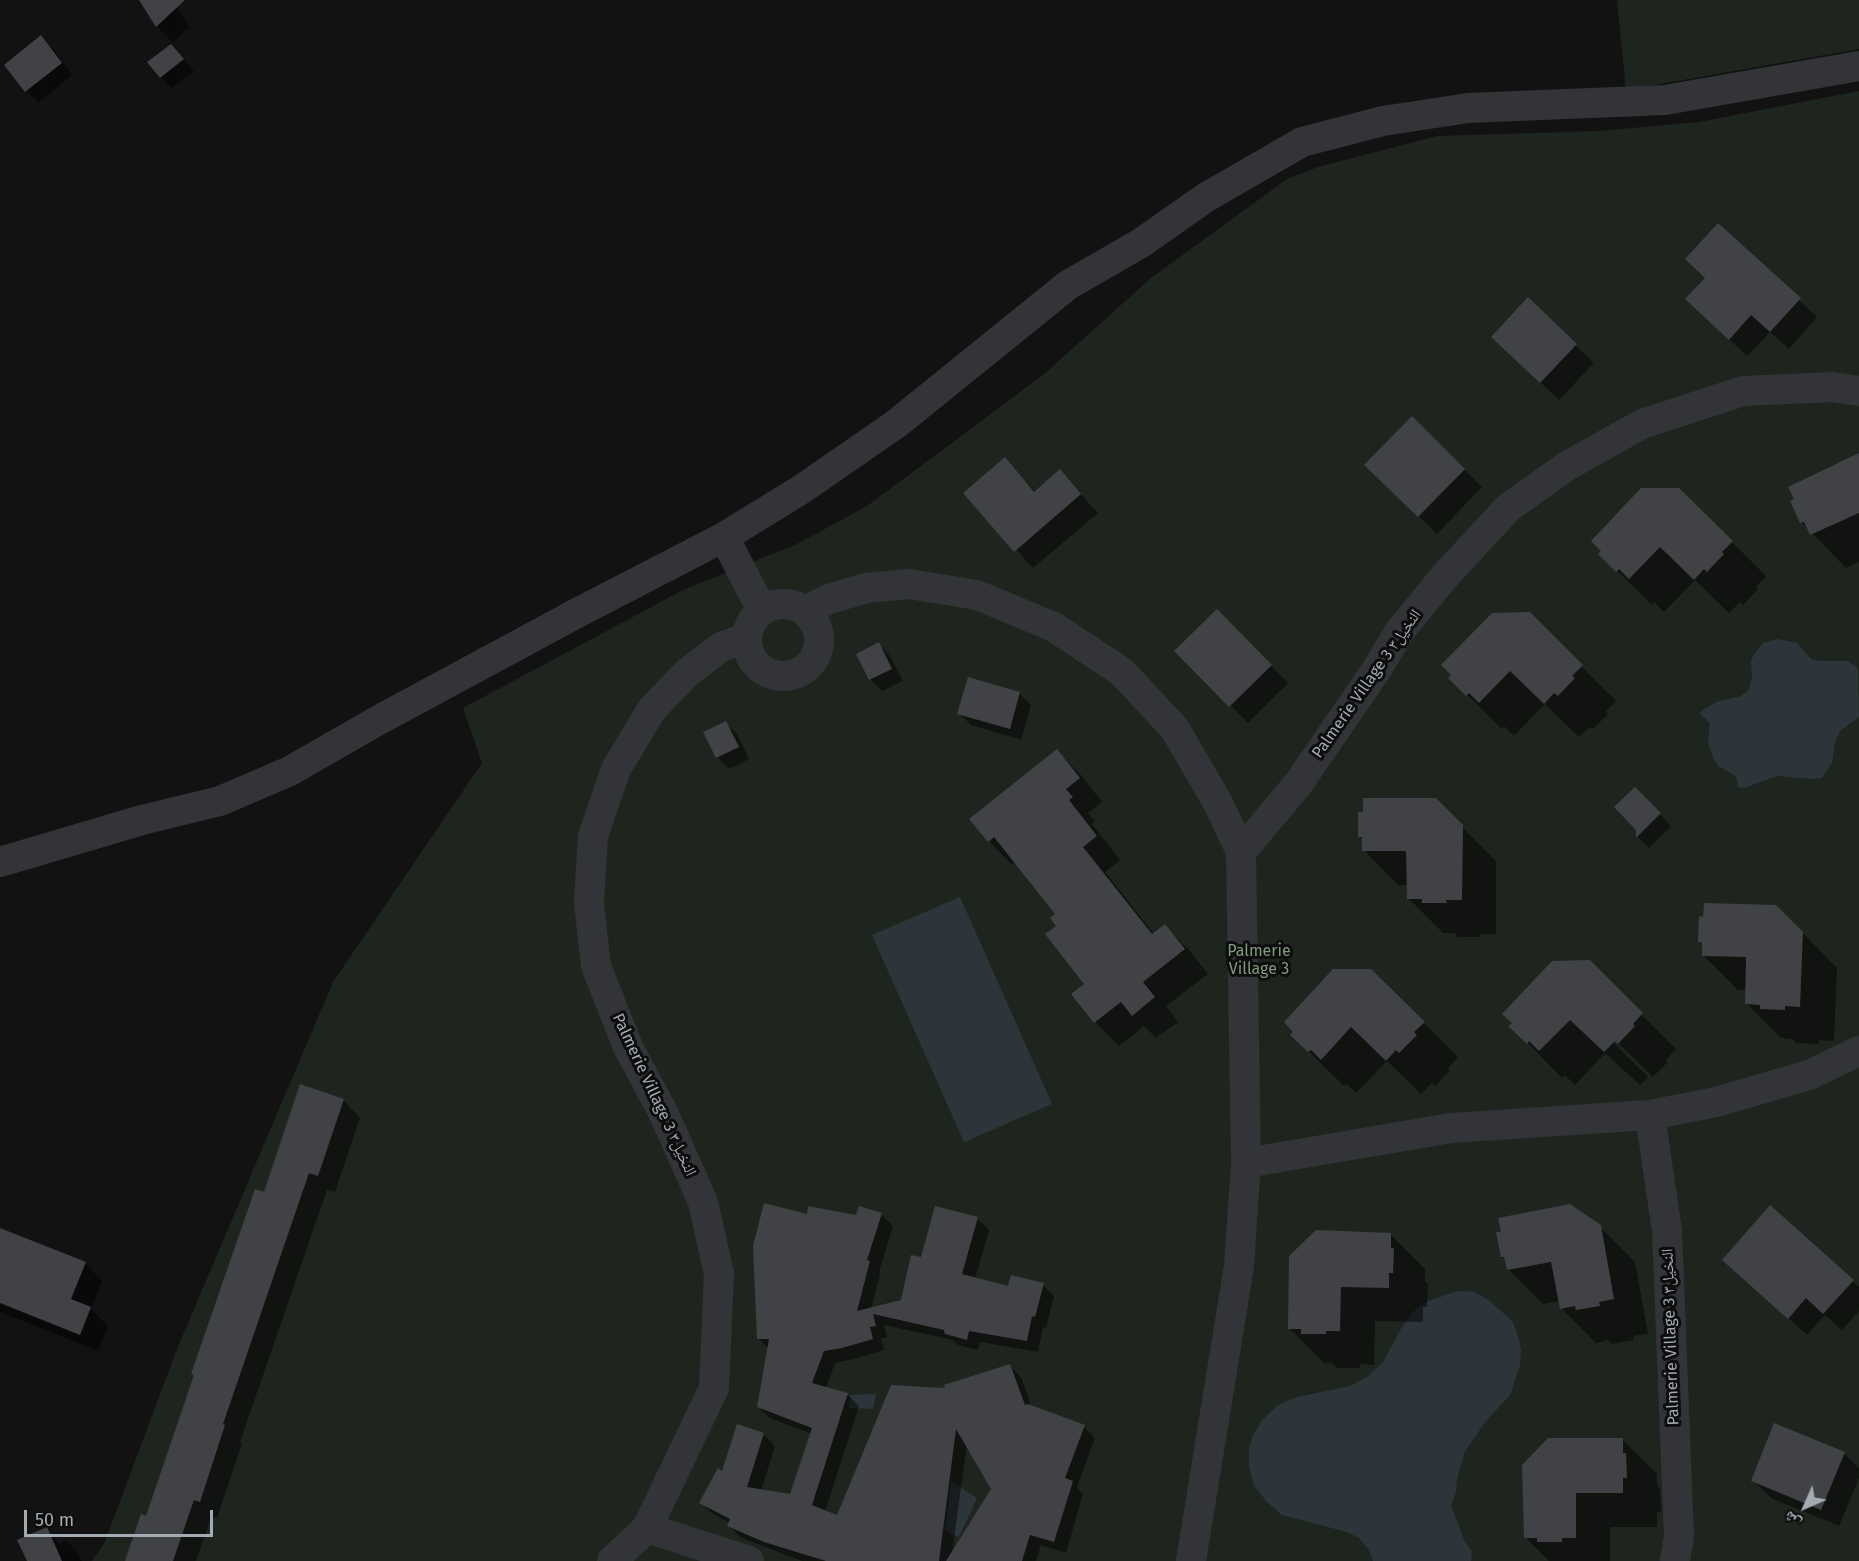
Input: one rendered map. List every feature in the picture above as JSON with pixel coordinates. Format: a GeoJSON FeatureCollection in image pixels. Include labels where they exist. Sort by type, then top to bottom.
{"type":"FeatureCollection","features":[{"type":"Feature","properties":{"kind":"street"},"geometry":{"type":"LineString","coordinates":[[0,862],[142,820],[220,801],[290,771],[568,617],[724,537],[802,489],[896,424],[1068,285],[1141,243],[1205,198],[1302,142],[1383,121],[1468,108],[1665,100],[1859,66]]}},
{"type":"Feature","properties":{"kind":"street","name":"Palmerie Village 3 النخيل٣"},"geometry":{"type":"LineString","coordinates":[[1241,852],[1298,784],[1377,669],[1399,632],[1444,577],[1508,508],[1568,466],[1642,424],[1743,391],[1833,387],[1859,391]]}},
{"type":"Feature","properties":{"kind":"street"},"geometry":{"type":"LineString","coordinates":[[724,537],[762,610]]}},
{"type":"Feature","properties":{"kind":"street"},"geometry":{"type":"LineString","coordinates":[[805,611],[829,599],[866,588],[909,584],[977,595],[1054,627],[1122,672],[1175,729],[1219,805],[1241,852],[1246,1163],[1239,1266],[1191,1561]]}},
{"type":"Feature","properties":{"kind":"street"},"geometry":{"type":"LineString","coordinates":[[776,604],[791,604],[805,611],[815,622],[819,637],[818,652],[811,665],[798,674],[784,677],[769,674],[756,665],[748,653],[746,638],[751,622],[762,610],[776,604]]}},
{"type":"Feature","properties":{"kind":"street","name":"Palmerie Village 3 النخيل٣"},"geometry":{"type":"LineString","coordinates":[[612,1561],[647,1528],[714,1388],[719,1274],[703,1202],[663,1112],[628,1047],[596,966],[589,903],[593,836],[616,769],[652,709],[688,672],[721,647],[746,638]]}},
{"type":"Feature","properties":{"kind":"street"},"geometry":{"type":"LineString","coordinates":[[1246,1163],[1451,1128],[1650,1115],[1716,1102],[1809,1075],[1859,1051]]}},
{"type":"Feature","properties":{"kind":"street","name":"Palmerie Village 3 النخيل٣"},"geometry":{"type":"LineString","coordinates":[[1650,1115],[1667,1231],[1679,1537],[1675,1561]]}},
{"type":"Feature","properties":{"kind":"street"},"geometry":{"type":"LineString","coordinates":[[647,1528],[749,1561]]}},
{"type":"Feature","properties":{"kind":"green space"},"geometry":{"type":"Polygon","coordinates":[[[1617,0],[1859,0],[1859,49],[1626,90],[1617,0]]]}},
{"type":"Feature","properties":{"kind":"green space","name":"Palmerie Village 3"},"geometry":{"type":"Polygon","coordinates":[[[1859,91],[1859,1561],[92,1561],[104,1544],[177,1349],[333,982],[482,763],[463,708],[683,590],[797,544],[867,506],[1043,375],[1151,278],[1287,179],[1318,167],[1437,136],[1598,131],[1699,122],[1859,91]]]}},
{"type":"Feature","properties":{"kind":"shaded area"},"geometry":{"type":"Polygon","coordinates":[[[1778,639],[1797,643],[1811,659],[1847,661],[1858,668],[1859,717],[1840,731],[1835,742],[1832,763],[1822,778],[1777,776],[1744,788],[1738,787],[1736,776],[1718,766],[1713,757],[1708,743],[1710,723],[1699,713],[1716,702],[1741,696],[1748,691],[1752,678],[1751,661],[1754,654],[1763,643],[1778,639]]]}},
{"type":"Feature","properties":{"kind":"shaded area"},"geometry":{"type":"Polygon","coordinates":[[[960,897],[1052,1104],[964,1142],[872,935],[960,897]]]}},
{"type":"Feature","properties":{"kind":"shaded area"},"geometry":{"type":"Polygon","coordinates":[[[1457,1291],[1475,1292],[1490,1301],[1513,1322],[1521,1350],[1520,1365],[1510,1395],[1486,1421],[1465,1451],[1457,1479],[1456,1492],[1451,1506],[1465,1542],[1472,1551],[1471,1561],[1373,1561],[1369,1550],[1359,1538],[1347,1532],[1282,1515],[1266,1501],[1254,1485],[1249,1467],[1249,1449],[1253,1435],[1263,1419],[1278,1405],[1293,1398],[1350,1386],[1367,1377],[1383,1362],[1402,1327],[1414,1311],[1426,1302],[1457,1291]]]}},
{"type":"Feature","properties":{"kind":"shaded area"},"geometry":{"type":"Polygon","coordinates":[[[876,1394],[873,1409],[849,1408],[850,1395],[876,1394]]]}},
{"type":"Feature","properties":{"kind":"shaded area"},"geometry":{"type":"Polygon","coordinates":[[[951,1481],[977,1498],[959,1537],[945,1531],[951,1481]]]}},
{"type":"Feature","properties":{"kind":"building"},"geometry":{"type":"Polygon","coordinates":[[[139,0],[185,0],[156,27],[139,0]]]}},
{"type":"Feature","properties":{"kind":"building"},"geometry":{"type":"Polygon","coordinates":[[[41,35],[62,63],[25,92],[4,65],[41,35]]]}},
{"type":"Feature","properties":{"kind":"building"},"geometry":{"type":"Polygon","coordinates":[[[171,44],[184,59],[160,78],[147,62],[171,44]]]}},
{"type":"Feature","properties":{"kind":"building"},"geometry":{"type":"Polygon","coordinates":[[[1718,223],[1801,298],[1770,332],[1751,315],[1729,340],[1685,299],[1705,278],[1685,259],[1718,223]]]}},
{"type":"Feature","properties":{"kind":"building"},"geometry":{"type":"Polygon","coordinates":[[[1528,297],[1577,344],[1540,383],[1491,337],[1528,297]]]}},
{"type":"Feature","properties":{"kind":"building"},"geometry":{"type":"Polygon","coordinates":[[[1412,416],[1465,469],[1418,517],[1364,465],[1412,416]]]}},
{"type":"Feature","properties":{"kind":"building"},"geometry":{"type":"Polygon","coordinates":[[[1859,453],[1859,513],[1810,535],[1804,522],[1800,523],[1790,501],[1794,499],[1788,487],[1859,453]]]}},
{"type":"Feature","properties":{"kind":"building"},"geometry":{"type":"Polygon","coordinates":[[[1005,457],[1034,492],[1060,469],[1081,494],[1014,552],[963,493],[1005,457]]]}},
{"type":"Feature","properties":{"kind":"building"},"geometry":{"type":"Polygon","coordinates":[[[1641,488],[1679,488],[1733,541],[1707,572],[1704,569],[1694,580],[1660,547],[1629,579],[1619,569],[1616,572],[1598,554],[1601,551],[1591,541],[1641,488]]]}},
{"type":"Feature","properties":{"kind":"building"},"geometry":{"type":"Polygon","coordinates":[[[1217,609],[1272,665],[1229,707],[1174,651],[1217,609]]]}},
{"type":"Feature","properties":{"kind":"building"},"geometry":{"type":"Polygon","coordinates":[[[1530,612],[1583,665],[1572,676],[1575,678],[1558,696],[1554,693],[1544,704],[1510,671],[1479,703],[1469,693],[1466,696],[1448,678],[1451,675],[1441,665],[1492,613],[1530,612]]]}},
{"type":"Feature","properties":{"kind":"building"},"geometry":{"type":"Polygon","coordinates":[[[879,642],[892,669],[869,680],[856,654],[879,642]]]}},
{"type":"Feature","properties":{"kind":"building"},"geometry":{"type":"Polygon","coordinates":[[[968,677],[1020,692],[1010,729],[957,714],[968,677]]]}},
{"type":"Feature","properties":{"kind":"building"},"geometry":{"type":"Polygon","coordinates":[[[726,721],[739,747],[716,758],[703,732],[726,721]]]}},
{"type":"Feature","properties":{"kind":"building"},"geometry":{"type":"Polygon","coordinates":[[[1057,749],[1080,778],[1066,789],[1073,797],[1069,800],[1097,836],[1083,847],[1152,934],[1165,924],[1185,949],[1143,982],[1155,997],[1132,1016],[1121,1002],[1094,1023],[1071,994],[1084,984],[1045,934],[1056,926],[1050,918],[1055,914],[994,837],[988,842],[969,819],[1057,749]]]}},
{"type":"Feature","properties":{"kind":"building"},"geometry":{"type":"Polygon","coordinates":[[[1635,787],[1661,813],[1636,838],[1636,830],[1614,807],[1635,787]]]}},
{"type":"Feature","properties":{"kind":"building"},"geometry":{"type":"Polygon","coordinates":[[[1363,798],[1436,798],[1463,825],[1462,900],[1446,900],[1447,903],[1422,903],[1422,899],[1407,899],[1406,851],[1362,851],[1362,837],[1358,837],[1358,812],[1363,812],[1363,798]]]}},
{"type":"Feature","properties":{"kind":"building"},"geometry":{"type":"Polygon","coordinates":[[[1704,903],[1776,905],[1803,932],[1800,1007],[1785,1006],[1785,1010],[1760,1009],[1760,1005],[1745,1004],[1746,957],[1702,956],[1702,942],[1698,942],[1699,916],[1703,917],[1704,903]]]}},
{"type":"Feature","properties":{"kind":"building"},"geometry":{"type":"Polygon","coordinates":[[[1590,960],[1643,1013],[1633,1024],[1635,1026],[1618,1044],[1615,1041],[1604,1052],[1570,1020],[1539,1051],[1529,1041],[1527,1044],[1508,1026],[1512,1023],[1502,1014],[1552,961],[1590,960]]]}},
{"type":"Feature","properties":{"kind":"building"},"geometry":{"type":"Polygon","coordinates":[[[1333,969],[1371,969],[1425,1022],[1414,1032],[1417,1035],[1399,1053],[1396,1050],[1386,1061],[1351,1027],[1321,1060],[1311,1050],[1308,1052],[1290,1035],[1293,1032],[1284,1022],[1333,969]]]}},
{"type":"Feature","properties":{"kind":"building"},"geometry":{"type":"Polygon","coordinates":[[[300,1084],[344,1099],[318,1176],[309,1173],[223,1424],[225,1425],[200,1502],[194,1500],[173,1561],[125,1561],[141,1514],[146,1516],[194,1375],[191,1374],[255,1189],[264,1192],[300,1084]]]}},
{"type":"Feature","properties":{"kind":"building"},"geometry":{"type":"Polygon","coordinates":[[[764,1203],[807,1214],[808,1206],[856,1215],[859,1206],[882,1213],[867,1260],[870,1261],[857,1311],[901,1300],[911,1255],[921,1257],[935,1206],[978,1217],[962,1274],[1008,1286],[1011,1275],[1044,1283],[1035,1317],[1032,1316],[1027,1341],[969,1331],[967,1340],[945,1334],[944,1330],[873,1314],[876,1326],[870,1327],[873,1339],[824,1351],[812,1383],[848,1393],[812,1505],[837,1515],[891,1385],[945,1388],[944,1385],[1010,1364],[1025,1405],[1028,1404],[1085,1425],[1065,1478],[1073,1481],[1054,1542],[1030,1535],[1022,1561],[946,1561],[991,1489],[956,1429],[939,1561],[826,1561],[764,1542],[727,1526],[730,1519],[699,1503],[718,1468],[722,1471],[737,1424],[764,1433],[747,1487],[790,1494],[812,1428],[757,1407],[769,1339],[757,1339],[753,1246],[764,1203]]]}},
{"type":"Feature","properties":{"kind":"building"},"geometry":{"type":"Polygon","coordinates":[[[1570,1204],[1601,1225],[1614,1299],[1599,1302],[1600,1306],[1576,1310],[1575,1306],[1560,1309],[1551,1262],[1507,1270],[1504,1257],[1501,1257],[1496,1232],[1501,1232],[1498,1218],[1570,1204]]]}},
{"type":"Feature","properties":{"kind":"building"},"geometry":{"type":"Polygon","coordinates":[[[1770,1205],[1854,1280],[1823,1314],[1806,1298],[1788,1319],[1722,1260],[1770,1205]]]}},
{"type":"Feature","properties":{"kind":"building"},"geometry":{"type":"Polygon","coordinates":[[[0,1228],[86,1262],[71,1299],[91,1307],[80,1335],[0,1303],[0,1228]]]}},
{"type":"Feature","properties":{"kind":"building"},"geometry":{"type":"Polygon","coordinates":[[[1316,1230],[1391,1233],[1391,1248],[1394,1248],[1393,1273],[1389,1273],[1389,1288],[1341,1287],[1340,1331],[1326,1331],[1326,1334],[1301,1334],[1301,1329],[1288,1329],[1289,1256],[1316,1230]]]}},
{"type":"Feature","properties":{"kind":"building"},"geometry":{"type":"Polygon","coordinates":[[[1774,1423],[1845,1452],[1821,1510],[1751,1481],[1774,1423]]]}},
{"type":"Feature","properties":{"kind":"building"},"geometry":{"type":"Polygon","coordinates":[[[1548,1438],[1623,1438],[1623,1453],[1626,1453],[1627,1478],[1623,1478],[1623,1493],[1576,1493],[1576,1538],[1562,1538],[1562,1542],[1537,1542],[1537,1538],[1524,1538],[1522,1465],[1548,1438]]]}},
{"type":"Feature","properties":{"kind":"building"},"geometry":{"type":"Polygon","coordinates":[[[47,1527],[62,1561],[27,1561],[17,1540],[47,1527]]]}}]}
